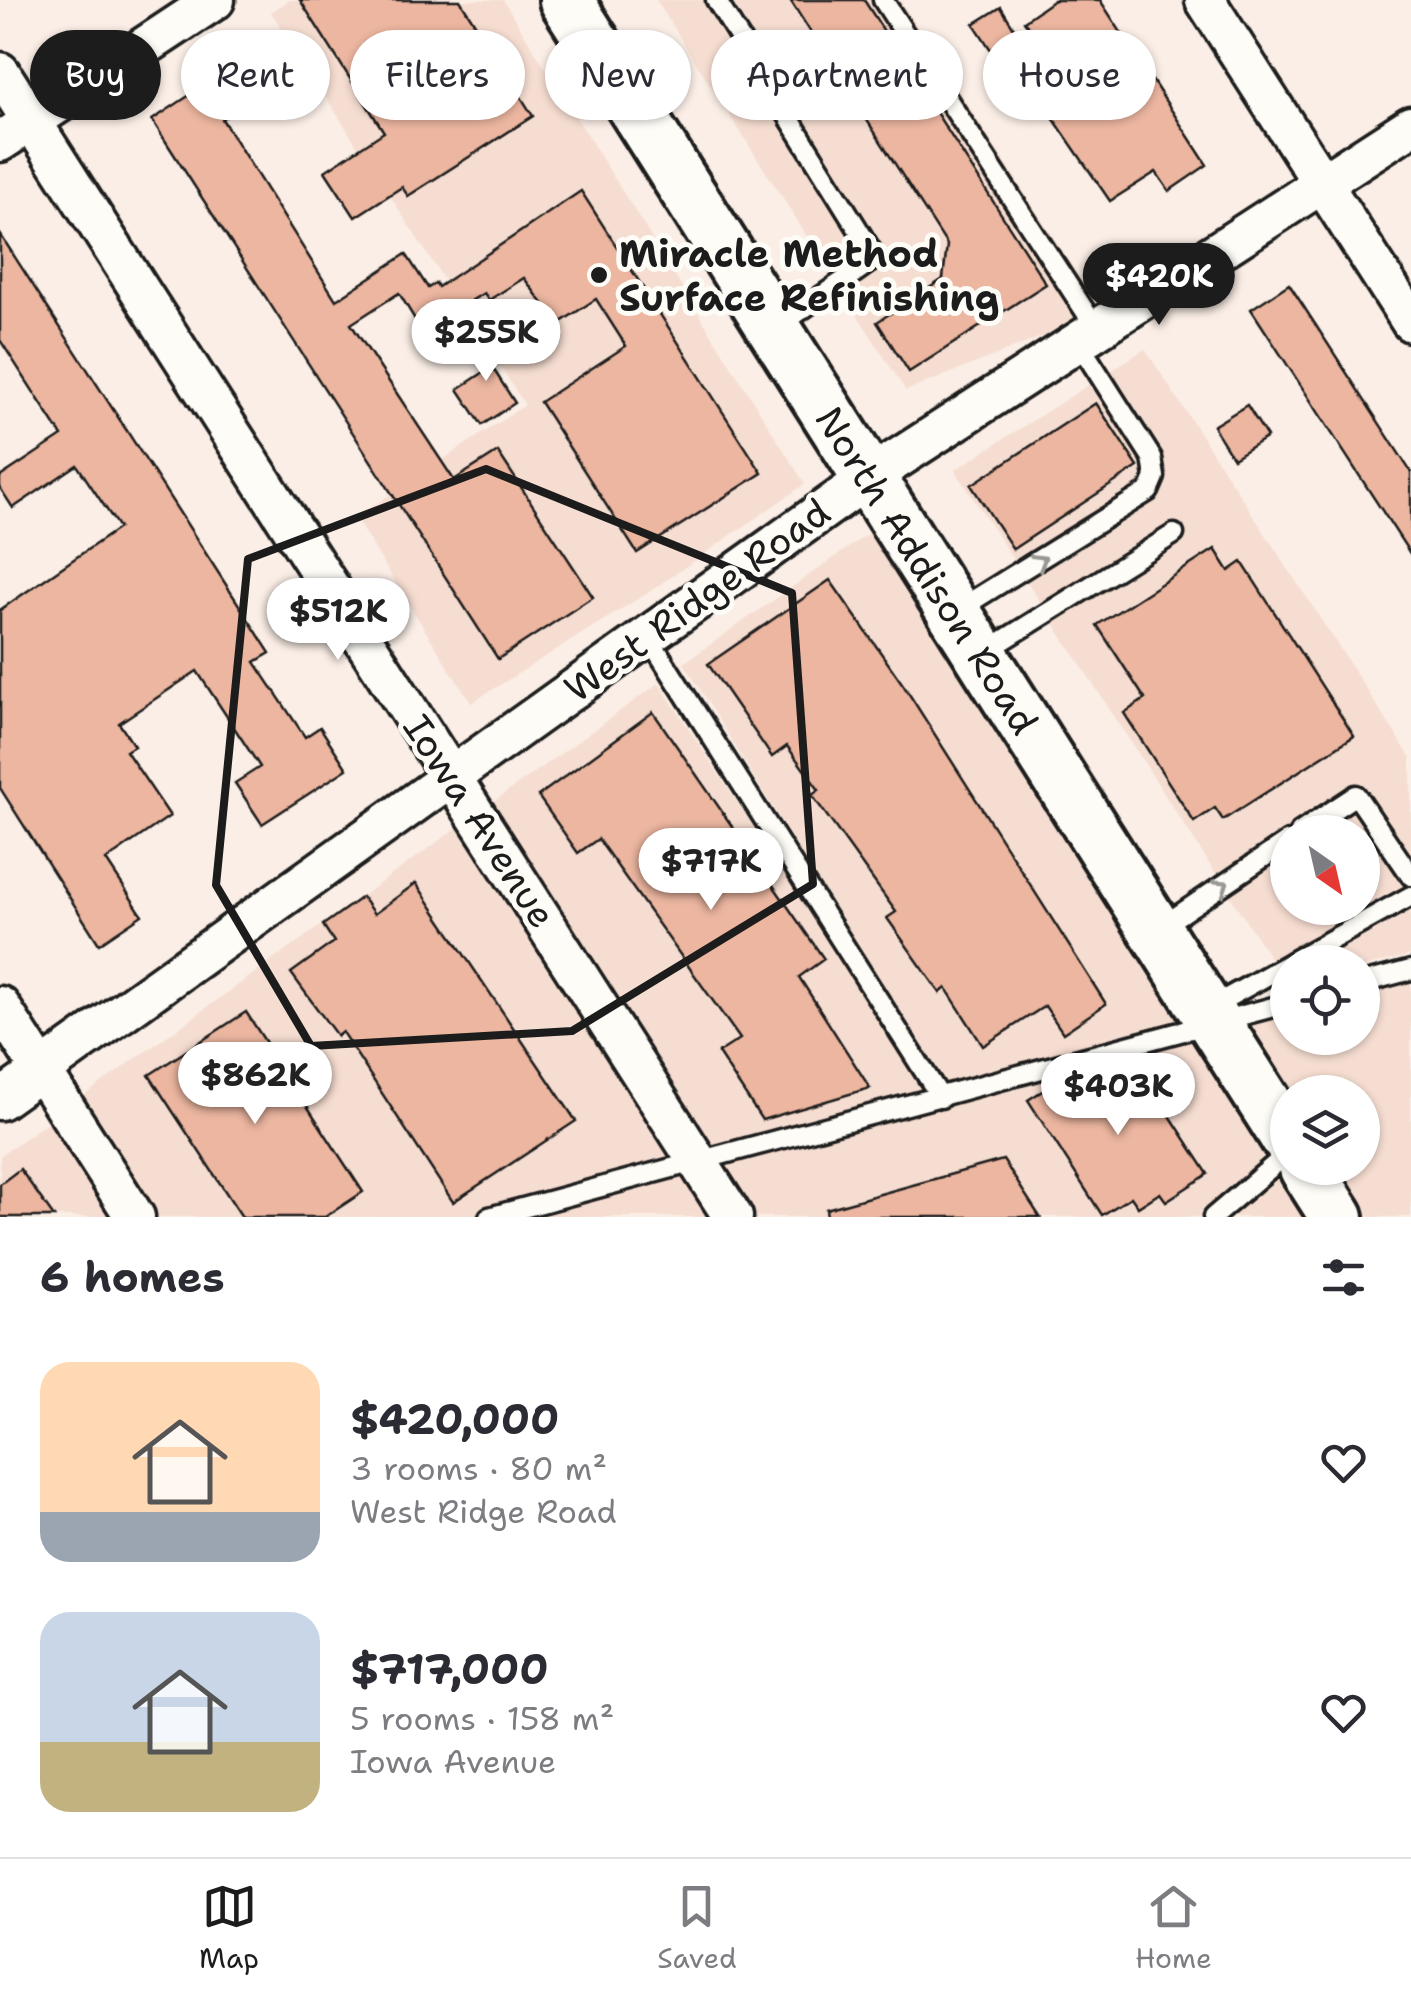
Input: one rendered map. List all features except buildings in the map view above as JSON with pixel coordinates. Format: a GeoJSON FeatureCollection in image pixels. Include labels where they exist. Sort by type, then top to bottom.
{"type":"FeatureCollection","features":[{"type":"Feature","properties":{"kind":"street"},"geometry":{"type":"LineString","coordinates":[[0,142],[216,0]]}},
{"type":"Feature","properties":{"kind":"street"},"geometry":{"type":"LineString","coordinates":[[1205,0],[1411,322]]}},
{"type":"Feature","properties":{"kind":"street","name":"North Addison Road"},"geometry":{"type":"LineString","coordinates":[[569,1],[1270,1111]]}},
{"type":"Feature","properties":{"kind":"street","name":"Iowa Avenue"},"geometry":{"type":"LineString","coordinates":[[0,72],[733,1217]]}},
{"type":"Feature","properties":{"kind":"street","name":"West Ridge Road"},"geometry":{"type":"LineString","coordinates":[[0,1100],[872,476],[1411,126]]}},
{"type":"Feature","properties":{"kind":"street"},"geometry":{"type":"LineString","coordinates":[[0,1006],[135,1217]]}},
{"type":"Feature","properties":{"kind":"street"},"geometry":{"type":"LineString","coordinates":[[1316,1185],[1336,1217]]}},
{"type":"Feature","properties":{"kind":"lane"},"geometry":{"type":"LineString","coordinates":[[716,0],[876,258],[776,328]]}},
{"type":"Feature","properties":{"kind":"lane"},"geometry":{"type":"LineString","coordinates":[[883,0],[1087,334],[1152,458],[1155,477],[1148,491],[969,632]]}},
{"type":"Feature","properties":{"kind":"lane"},"geometry":{"type":"LineString","coordinates":[[969,632],[1174,534]]}},
{"type":"Feature","properties":{"kind":"lane"},"geometry":{"type":"LineString","coordinates":[[646,635],[941,1098]]}},
{"type":"Feature","properties":{"kind":"lane"},"geometry":{"type":"LineString","coordinates":[[1326,815],[1356,795],[1370,815]]}},
{"type":"Feature","properties":{"kind":"lane"},"geometry":{"type":"LineString","coordinates":[[1380,830],[1411,876]]}},
{"type":"Feature","properties":{"kind":"lane"},"geometry":{"type":"LineString","coordinates":[[1156,930],[1270,853]]}},
{"type":"Feature","properties":{"kind":"lane"},"geometry":{"type":"LineString","coordinates":[[1322,945],[1411,896]]}},
{"type":"Feature","properties":{"kind":"lane"},"geometry":{"type":"LineString","coordinates":[[1380,978],[1411,970]]}},
{"type":"Feature","properties":{"kind":"lane"},"geometry":{"type":"LineString","coordinates":[[1210,1016],[1270,976]]}},
{"type":"Feature","properties":{"kind":"lane"},"geometry":{"type":"LineString","coordinates":[[489,1217],[941,1098],[1210,1016],[1270,1006]]}},
{"type":"Feature","properties":{"kind":"lane"},"geometry":{"type":"LineString","coordinates":[[1214,1217],[1270,1169]]}},
{"type":"Feature","properties":{"kind":"highlighted area"},"geometry":{"type":"Polygon","coordinates":[[[486,469],[792,593],[813,884],[572,1031],[311,1046],[216,885],[248,559],[486,469]]]}},
{"type":"Feature","properties":{"kind":"shaded area"},"geometry":{"type":"Polygon","coordinates":[[[290,0],[503,0],[522,30],[350,30],[350,120],[525,120],[525,35],[545,67],[545,120],[578,120],[805,484],[649,592],[471,703],[355,518],[525,405],[330,103],[330,30],[283,30],[271,12],[290,0]]]}},
{"type":"Feature","properties":{"kind":"shaded area"},"geometry":{"type":"Polygon","coordinates":[[[656,0],[900,0],[919,30],[711,30],[711,86],[691,55],[691,30],[675,30],[656,0]]]}},
{"type":"Feature","properties":{"kind":"shaded area"},"geometry":{"type":"Polygon","coordinates":[[[963,98],[1102,313],[906,391],[733,120],[963,120],[963,98]]]}},
{"type":"Feature","properties":{"kind":"shaded area"},"geometry":{"type":"Polygon","coordinates":[[[1145,349],[1411,758],[1411,955],[1380,963],[1380,945],[1270,945],[1270,958],[955,470],[1145,349]]]}},
{"type":"Feature","properties":{"kind":"shaded area"},"geometry":{"type":"Polygon","coordinates":[[[872,531],[1202,1018],[945,1089],[684,663],[872,531]]]}},
{"type":"Feature","properties":{"kind":"shaded area"},"geometry":{"type":"Polygon","coordinates":[[[659,683],[937,1107],[1210,1035],[1270,1128],[1270,1185],[1306,1185],[1327,1217],[0,1217],[0,1156],[659,683]]]}},
{"type":"Feature","properties":{"kind":"shaded area"},"geometry":{"type":"Polygon","coordinates":[[[1411,977],[1411,1217],[1347,1217],[1327,1185],[1380,1185],[1380,1075],[1272,1075],[1226,1027],[1270,1015],[1270,1055],[1380,1055],[1380,985],[1411,977]]]}},
{"type":"Feature","properties":{"kind":"place","name":"Miracle Method Surface Refinishing"},"geometry":{"type":"Point","coordinates":[599,275]}}]}
